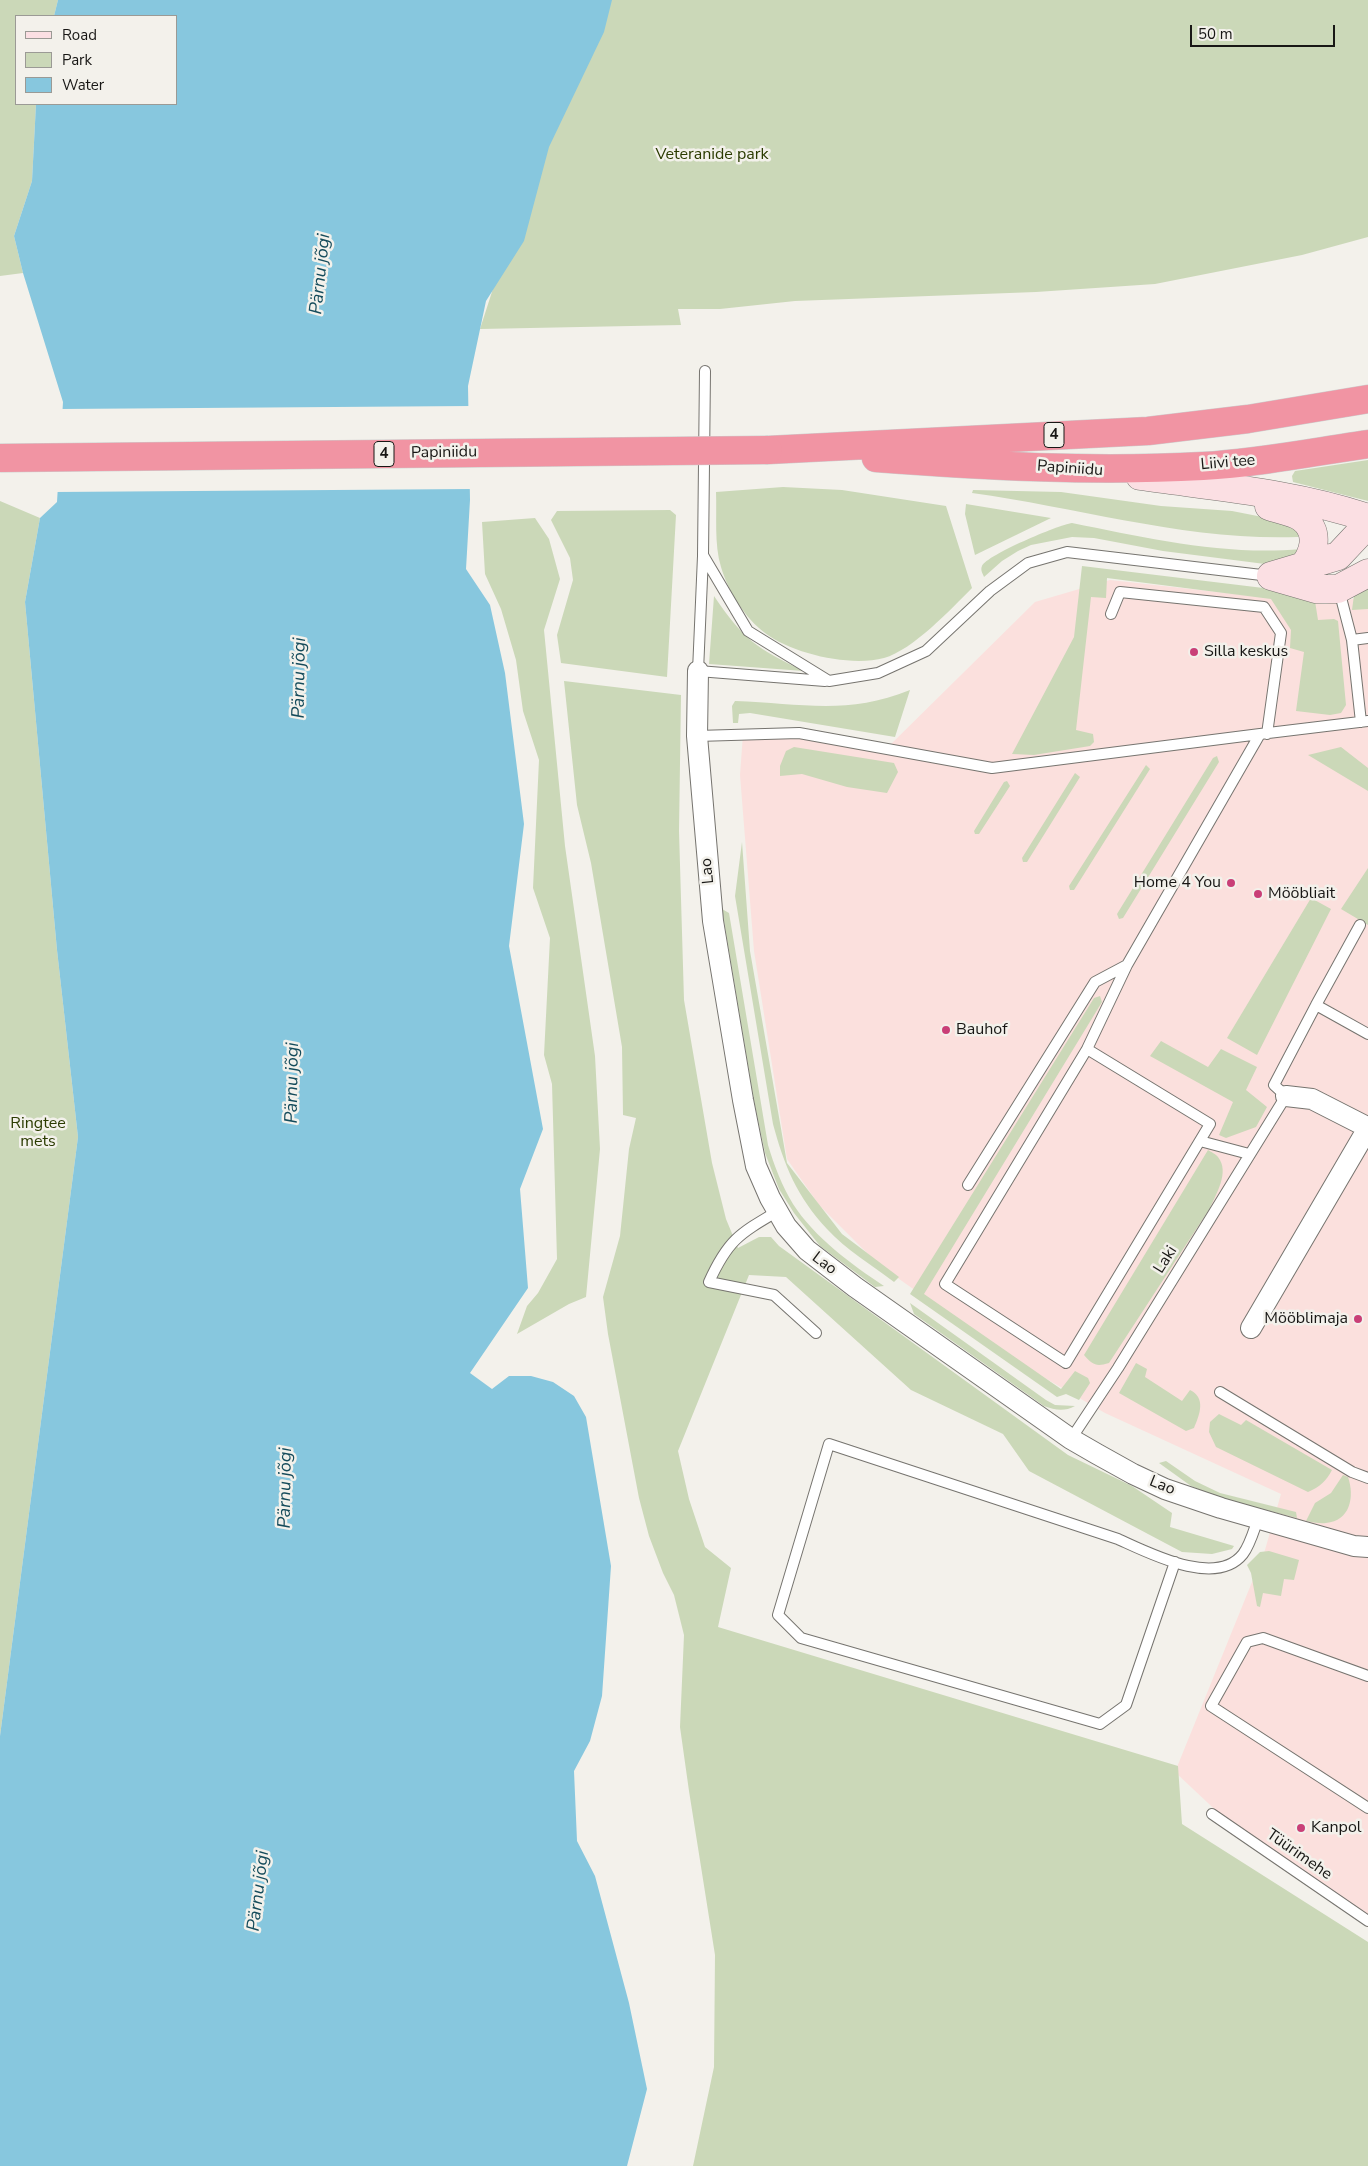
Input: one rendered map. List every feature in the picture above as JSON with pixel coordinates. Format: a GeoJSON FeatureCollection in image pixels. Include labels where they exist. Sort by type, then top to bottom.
{"type":"FeatureCollection","features":[{"type":"Feature","properties":{"kind":"highway","name":"4"},"geometry":{"type":"LineString","coordinates":[[1340,406],[1368,399]]}},
{"type":"Feature","properties":{"kind":"highway","name":"Papiniidu"},"geometry":{"type":"LineString","coordinates":[[0,458],[768,450],[1148,431],[1340,406]]}},
{"type":"Feature","properties":{"kind":"highway","name":"Liivi tee"},"geometry":{"type":"LineString","coordinates":[[1086,468],[1203,466],[1368,444]]}},
{"type":"Feature","properties":{"kind":"highway","name":"Papiniidu"},"geometry":{"type":"LineString","coordinates":[[768,450],[944,463],[1086,468]]}},
{"type":"Feature","properties":{"kind":"main road","name":"Papiniidu"},"geometry":{"type":"LineString","coordinates":[[1340,406],[1368,407]]}},
{"type":"Feature","properties":{"kind":"main road","name":"Papiniidu"},"geometry":{"type":"LineString","coordinates":[[1086,468],[1281,494],[1332,506],[1368,518]]}},
{"type":"Feature","properties":{"kind":"main road"},"geometry":{"type":"LineString","coordinates":[[1208,485],[1302,518],[1311,528],[1315,540],[1310,559],[1301,569]]}},
{"type":"Feature","properties":{"kind":"main road"},"geometry":{"type":"LineString","coordinates":[[1271,576],[1301,569],[1338,556],[1368,524]]}},
{"type":"Feature","properties":{"kind":"main road"},"geometry":{"type":"LineString","coordinates":[[1271,576],[1316,589],[1338,590],[1368,573]]}},
{"type":"Feature","properties":{"kind":"street","name":"Lao"},"geometry":{"type":"LineString","coordinates":[[698,671],[697,736],[713,921],[756,1166],[786,1226],[807,1250],[862,1292],[1071,1439],[1133,1474],[1165,1489],[1258,1519],[1354,1546],[1368,1547]]}},
{"type":"Feature","properties":{"kind":"street"},"geometry":{"type":"LineString","coordinates":[[1251,1328],[1367,1127],[1312,1099],[1286,1096]]}},
{"type":"Feature","properties":{"kind":"lane"},"geometry":{"type":"LineString","coordinates":[[705,370],[703,555],[698,671],[829,681],[878,673],[926,651],[990,591],[1028,562],[1067,552],[1271,576]]}},
{"type":"Feature","properties":{"kind":"lane"},"geometry":{"type":"LineString","coordinates":[[703,555],[748,631],[829,681]]}},
{"type":"Feature","properties":{"kind":"lane"},"geometry":{"type":"LineString","coordinates":[[697,736],[799,733],[992,768],[1365,722],[1352,640],[1338,590]]}},
{"type":"Feature","properties":{"kind":"lane"},"geometry":{"type":"LineString","coordinates":[[1087,1049],[1210,1124],[1066,1363],[944,1284],[1087,1049],[1127,966],[1263,734],[1280,633],[1264,607],[1120,592],[1111,614]]}},
{"type":"Feature","properties":{"kind":"lane"},"geometry":{"type":"LineString","coordinates":[[1352,640],[1368,638]]}},
{"type":"Feature","properties":{"kind":"lane"},"geometry":{"type":"LineString","coordinates":[[1286,1096],[1274,1085],[1360,925]]}},
{"type":"Feature","properties":{"kind":"lane"},"geometry":{"type":"LineString","coordinates":[[968,1185],[1095,982],[1127,966]]}},
{"type":"Feature","properties":{"kind":"lane"},"geometry":{"type":"LineString","coordinates":[[1316,1005],[1368,1034]]}},
{"type":"Feature","properties":{"kind":"lane","name":"Laki"},"geometry":{"type":"LineString","coordinates":[[1071,1439],[1118,1368],[1286,1096]]}},
{"type":"Feature","properties":{"kind":"lane"},"geometry":{"type":"LineString","coordinates":[[1200,1141],[1249,1154]]}},
{"type":"Feature","properties":{"kind":"lane"},"geometry":{"type":"LineString","coordinates":[[778,1211],[742,1232],[721,1255],[709,1282],[774,1295],[816,1333]]}},
{"type":"Feature","properties":{"kind":"lane"},"geometry":{"type":"LineString","coordinates":[[1220,1392],[1352,1472],[1368,1478]]}},
{"type":"Feature","properties":{"kind":"lane"},"geometry":{"type":"LineString","coordinates":[[1175,1562],[1126,1706],[1100,1724],[801,1638],[778,1615],[829,1444],[1118,1539],[1163,1560],[1175,1562],[1208,1570],[1233,1563],[1243,1553],[1258,1519]]}},
{"type":"Feature","properties":{"kind":"lane"},"geometry":{"type":"LineString","coordinates":[[1368,1676],[1263,1638],[1247,1642],[1211,1706],[1368,1808]]}},
{"type":"Feature","properties":{"kind":"lane","name":"Tüürimehe"},"geometry":{"type":"LineString","coordinates":[[1212,1814],[1368,1921]]}},
{"type":"Feature","properties":{"kind":"shaded area"},"geometry":{"type":"Polygon","coordinates":[[[1110,580],[1325,604],[1368,596],[1368,1920],[1226,1820],[1175,1772],[1265,1550],[1281,1494],[1105,1413],[1009,1357],[878,1264],[819,1205],[787,1159],[754,951],[740,775],[743,734],[799,733],[886,749],[1035,602],[1110,580]]]}},
{"type":"Feature","properties":{"kind":"green space"},"geometry":{"type":"Polygon","coordinates":[[[0,0],[58,0],[54,15],[15,15],[15,105],[36,105],[32,181],[14,236],[23,273],[0,276],[0,0]]]}},
{"type":"Feature","properties":{"kind":"green space","name":"Veteranide park"},"geometry":{"type":"Polygon","coordinates":[[[598,0],[1368,0],[1368,237],[1302,255],[1155,284],[1036,292],[795,301],[720,309],[678,309],[681,325],[480,329],[519,208],[598,0]]]}},
{"type":"Feature","properties":{"kind":"green space"},"geometry":{"type":"Polygon","coordinates":[[[1368,460],[1368,501],[1293,482],[1292,476],[1295,471],[1368,460]]]}},
{"type":"Feature","properties":{"kind":"green space"},"geometry":{"type":"Polygon","coordinates":[[[783,487],[842,490],[946,506],[972,588],[919,638],[895,654],[884,658],[855,661],[839,660],[806,653],[777,640],[765,633],[744,612],[724,576],[717,549],[716,492],[783,487]]]}},
{"type":"Feature","properties":{"kind":"green space"},"geometry":{"type":"Polygon","coordinates":[[[973,490],[1061,492],[1161,506],[1232,511],[1288,522],[1300,534],[1298,537],[1257,537],[1175,529],[972,493],[973,490]]]}},
{"type":"Feature","properties":{"kind":"green space","name":"Ringtee mets"},"geometry":{"type":"Polygon","coordinates":[[[0,501],[40,518],[25,602],[57,950],[78,1137],[0,1736],[0,501]]]}},
{"type":"Feature","properties":{"kind":"green space"},"geometry":{"type":"Polygon","coordinates":[[[966,504],[1051,518],[975,555],[965,514],[966,504]]]}},
{"type":"Feature","properties":{"kind":"green space"},"geometry":{"type":"Polygon","coordinates":[[[670,510],[676,515],[667,677],[561,663],[557,635],[573,580],[570,558],[551,520],[557,511],[670,510]]]}},
{"type":"Feature","properties":{"kind":"green space"},"geometry":{"type":"Polygon","coordinates":[[[535,518],[549,539],[560,579],[544,630],[565,846],[595,1056],[600,1149],[586,1297],[569,1304],[517,1334],[527,1306],[538,1293],[557,1259],[552,1084],[544,1055],[550,938],[533,888],[539,760],[523,711],[516,660],[501,609],[485,574],[482,522],[535,518]]]}},
{"type":"Feature","properties":{"kind":"green space"},"geometry":{"type":"Polygon","coordinates":[[[1072,523],[1157,540],[1214,548],[1272,551],[1301,549],[1296,557],[1265,564],[1163,551],[1094,538],[1072,537],[1031,545],[1002,561],[984,577],[981,570],[982,566],[996,555],[1039,535],[1072,523]]]}},
{"type":"Feature","properties":{"kind":"green space"},"geometry":{"type":"Polygon","coordinates":[[[1082,566],[1321,595],[1315,601],[1318,620],[1334,619],[1338,621],[1346,705],[1341,713],[1330,715],[1296,711],[1304,652],[1290,648],[1291,630],[1271,599],[1107,578],[1106,598],[1091,597],[1076,730],[1093,734],[1094,742],[1090,746],[1034,755],[1012,754],[1074,637],[1082,566]]]}},
{"type":"Feature","properties":{"kind":"green space"},"geometry":{"type":"Polygon","coordinates":[[[1368,581],[1368,609],[1352,610],[1354,595],[1368,581]]]}},
{"type":"Feature","properties":{"kind":"green space"},"geometry":{"type":"Polygon","coordinates":[[[714,596],[734,623],[752,641],[774,656],[804,671],[709,664],[714,596]]]}},
{"type":"Feature","properties":{"kind":"green space"},"geometry":{"type":"Polygon","coordinates":[[[564,681],[681,695],[679,831],[684,1000],[712,1163],[726,1219],[738,1248],[759,1237],[771,1237],[779,1246],[1068,1455],[1132,1486],[1172,1513],[1170,1527],[1234,1546],[1232,1549],[1212,1554],[1182,1552],[1029,1471],[1003,1434],[911,1390],[786,1277],[749,1275],[678,1451],[689,1499],[705,1547],[731,1568],[718,1627],[1178,1766],[1182,1824],[1368,1942],[1368,2166],[693,2166],[714,2067],[715,1955],[680,1727],[684,1635],[674,1595],[663,1573],[649,1536],[639,1498],[608,1334],[603,1297],[620,1236],[629,1149],[636,1118],[623,1115],[622,1047],[591,863],[577,805],[564,681]]]}},
{"type":"Feature","properties":{"kind":"green space"},"geometry":{"type":"Polygon","coordinates":[[[910,690],[895,737],[750,713],[739,714],[738,723],[733,723],[732,706],[735,701],[823,706],[844,705],[887,698],[910,690]]]}},
{"type":"Feature","properties":{"kind":"green space"},"geometry":{"type":"Polygon","coordinates":[[[794,747],[894,763],[898,772],[887,793],[847,787],[802,774],[780,776],[780,766],[786,751],[794,747]]]}},
{"type":"Feature","properties":{"kind":"green space"},"geometry":{"type":"Polygon","coordinates":[[[1341,747],[1368,768],[1368,791],[1308,755],[1341,747]]]}},
{"type":"Feature","properties":{"kind":"green space"},"geometry":{"type":"Polygon","coordinates":[[[1217,756],[1219,762],[1123,918],[1119,919],[1117,914],[1213,758],[1217,756]]]}},
{"type":"Feature","properties":{"kind":"green space"},"geometry":{"type":"Polygon","coordinates":[[[1146,765],[1150,769],[1074,890],[1070,890],[1069,886],[1146,765]]]}},
{"type":"Feature","properties":{"kind":"green space"},"geometry":{"type":"Polygon","coordinates":[[[1075,773],[1080,777],[1027,862],[1023,862],[1022,858],[1075,773]]]}},
{"type":"Feature","properties":{"kind":"green space"},"geometry":{"type":"Polygon","coordinates":[[[1007,781],[1010,786],[979,834],[975,834],[974,831],[1004,782],[1007,781]]]}},
{"type":"Feature","properties":{"kind":"green space"},"geometry":{"type":"Polygon","coordinates":[[[742,842],[750,951],[787,1163],[842,1234],[899,1277],[894,1282],[842,1244],[827,1229],[807,1205],[793,1180],[782,1153],[773,1124],[735,896],[742,842]]]}},
{"type":"Feature","properties":{"kind":"green space"},"geometry":{"type":"Polygon","coordinates":[[[1368,868],[1368,925],[1341,909],[1368,868]]]}},
{"type":"Feature","properties":{"kind":"green space"},"geometry":{"type":"Polygon","coordinates":[[[1311,898],[1331,909],[1257,1055],[1227,1038],[1311,898]]]}},
{"type":"Feature","properties":{"kind":"green space"},"geometry":{"type":"Polygon","coordinates":[[[722,909],[729,913],[768,1145],[785,1190],[802,1216],[834,1250],[884,1286],[875,1287],[820,1246],[794,1213],[779,1189],[765,1153],[754,1101],[722,909]]]}},
{"type":"Feature","properties":{"kind":"green space"},"geometry":{"type":"Polygon","coordinates":[[[1100,996],[1102,1002],[924,1294],[1061,1389],[1075,1371],[1088,1378],[1090,1383],[1079,1400],[1066,1394],[1057,1397],[910,1294],[1094,998],[1100,996]]]}},
{"type":"Feature","properties":{"kind":"green space"},"geometry":{"type":"Polygon","coordinates":[[[1161,1041],[1208,1067],[1221,1049],[1257,1067],[1246,1090],[1267,1107],[1256,1127],[1226,1138],[1219,1135],[1233,1102],[1150,1056],[1161,1041]]]}},
{"type":"Feature","properties":{"kind":"green space"},"geometry":{"type":"Polygon","coordinates":[[[1208,1150],[1218,1157],[1223,1169],[1221,1183],[1210,1208],[1109,1363],[1098,1365],[1092,1363],[1084,1355],[1208,1150]]]}},
{"type":"Feature","properties":{"kind":"green space"},"geometry":{"type":"Polygon","coordinates":[[[910,1303],[1046,1400],[1055,1405],[1075,1406],[1060,1410],[1044,1406],[914,1314],[910,1303]]]}},
{"type":"Feature","properties":{"kind":"green space"},"geometry":{"type":"Polygon","coordinates":[[[1136,1363],[1147,1369],[1145,1377],[1182,1401],[1190,1390],[1195,1393],[1200,1402],[1200,1407],[1194,1428],[1186,1431],[1119,1393],[1136,1363]]]}},
{"type":"Feature","properties":{"kind":"green space"},"geometry":{"type":"Polygon","coordinates":[[[1219,1414],[1241,1425],[1246,1420],[1332,1470],[1322,1483],[1308,1492],[1216,1447],[1209,1432],[1210,1422],[1219,1414]]]}},
{"type":"Feature","properties":{"kind":"green space"},"geometry":{"type":"Polygon","coordinates":[[[1166,1461],[1195,1481],[1220,1493],[1296,1512],[1297,1518],[1223,1499],[1191,1486],[1159,1463],[1166,1461]]]}},
{"type":"Feature","properties":{"kind":"green space"},"geometry":{"type":"Polygon","coordinates":[[[1343,1475],[1348,1477],[1351,1492],[1349,1507],[1341,1518],[1326,1523],[1306,1521],[1315,1503],[1331,1493],[1343,1475]]]}},
{"type":"Feature","properties":{"kind":"green space"},"geometry":{"type":"Polygon","coordinates":[[[1269,1551],[1299,1560],[1294,1580],[1284,1579],[1281,1596],[1263,1593],[1260,1607],[1257,1606],[1251,1573],[1247,1565],[1260,1552],[1269,1551]]]}},
{"type":"Feature","properties":{"kind":"water","name":"Pärnu jõgi"},"geometry":{"type":"Polygon","coordinates":[[[58,0],[612,0],[604,32],[549,147],[524,241],[486,301],[468,386],[470,500],[466,569],[490,605],[505,673],[524,824],[509,946],[543,1129],[520,1189],[528,1288],[470,1373],[492,1389],[509,1376],[531,1376],[553,1382],[574,1396],[586,1417],[611,1566],[602,1696],[590,1741],[574,1771],[577,1841],[595,1876],[629,2003],[647,2089],[627,2166],[0,2166],[0,1736],[78,1137],[57,950],[25,602],[40,518],[57,502],[63,402],[23,273],[14,236],[32,181],[36,105],[178,105],[178,15],[54,15],[58,0]]]}},
{"type":"Feature","properties":{"kind":"pier"},"geometry":{"type":"Polygon","coordinates":[[[471,406],[472,489],[55,492],[60,409],[471,406]]]}},
{"type":"Feature","properties":{"kind":"place","name":"Silla keskus"},"geometry":{"type":"Point","coordinates":[1194,652]}},
{"type":"Feature","properties":{"kind":"place","name":"Home 4 You"},"geometry":{"type":"Point","coordinates":[1231,883]}},
{"type":"Feature","properties":{"kind":"place","name":"Mööbliait"},"geometry":{"type":"Point","coordinates":[1258,894]}},
{"type":"Feature","properties":{"kind":"place","name":"Bauhof"},"geometry":{"type":"Point","coordinates":[946,1030]}},
{"type":"Feature","properties":{"kind":"place","name":"Mööblimaja"},"geometry":{"type":"Point","coordinates":[1358,1319]}},
{"type":"Feature","properties":{"kind":"place","name":"Kanpol"},"geometry":{"type":"Point","coordinates":[1301,1828]}}]}
